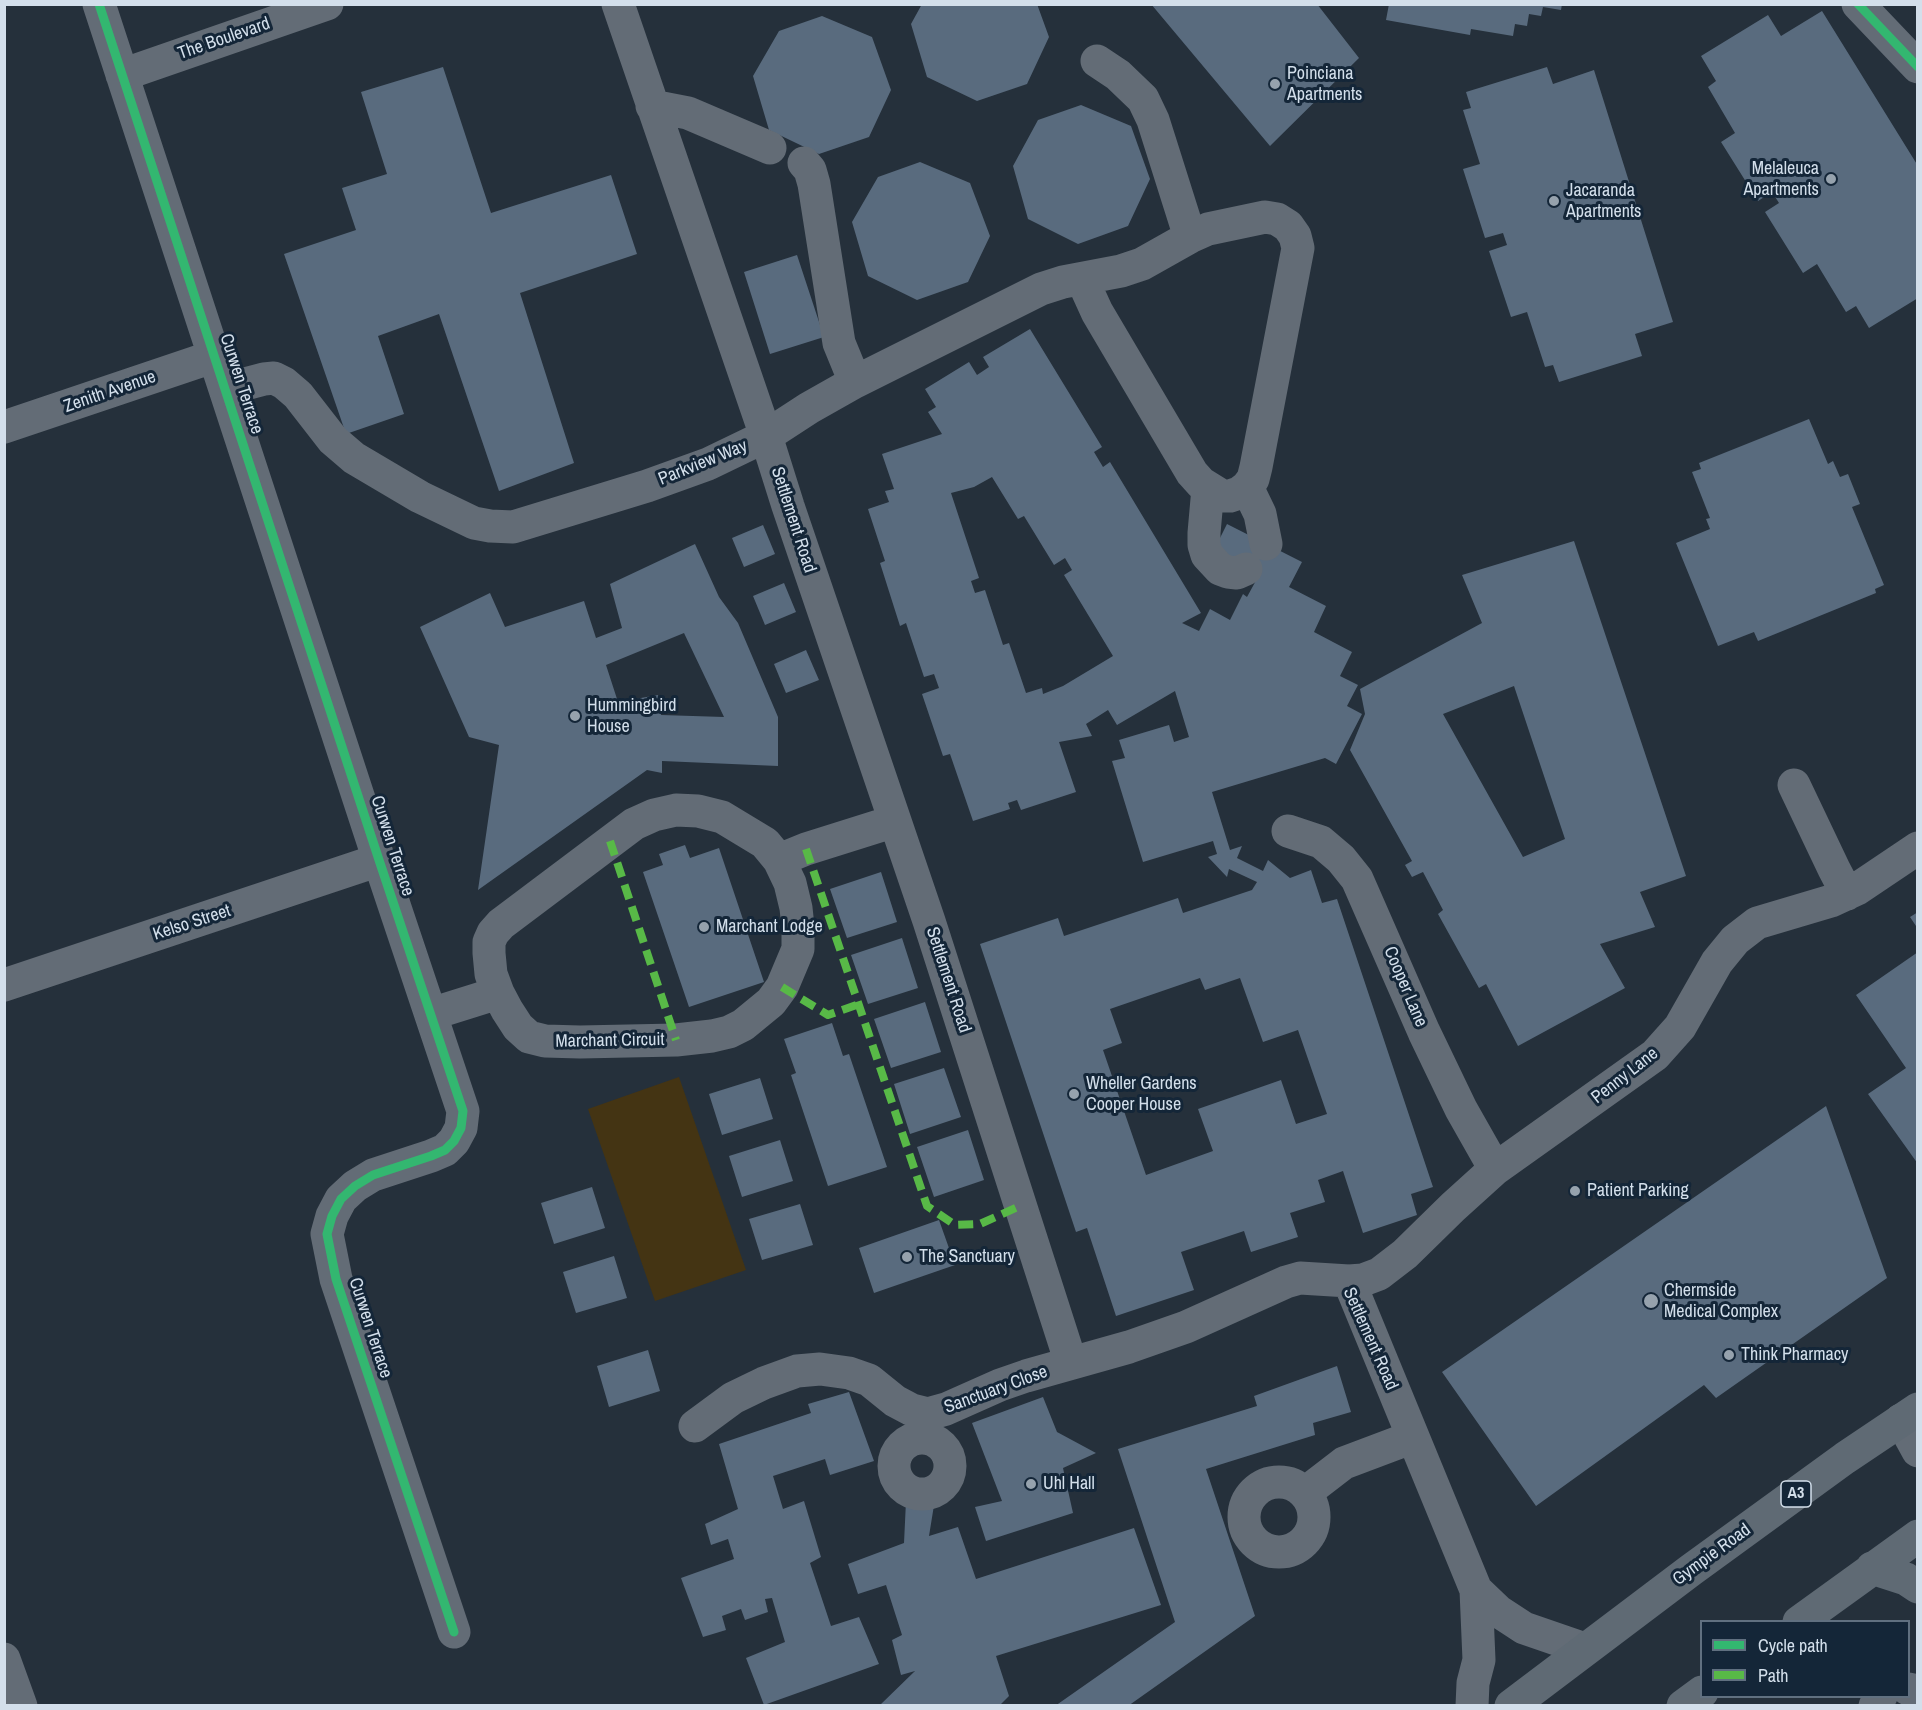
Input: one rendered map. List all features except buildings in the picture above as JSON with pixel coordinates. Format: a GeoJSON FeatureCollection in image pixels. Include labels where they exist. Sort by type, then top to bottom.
{"type":"FeatureCollection","features":[{"type":"Feature","properties":{"kind":"highway","name":"Gympie Road"},"geometry":{"type":"LineString","coordinates":[[1511,1706],[1585,1648],[1836,1465],[1909,1415]]}},
{"type":"Feature","properties":{"kind":"highway"},"geometry":{"type":"LineString","coordinates":[[1802,1620],[1917,1536]]}},
{"type":"Feature","properties":{"kind":"highway"},"geometry":{"type":"LineString","coordinates":[[1872,1568],[1906,1579],[1917,1587]]}},
{"type":"Feature","properties":{"kind":"highway"},"geometry":{"type":"LineString","coordinates":[[1683,1706],[1700,1693]]}},
{"type":"Feature","properties":{"kind":"street","name":"Curwen Terrace"},"geometry":{"type":"LineString","coordinates":[[99,4],[463,1111],[461,1128],[454,1141],[445,1150],[373,1175],[356,1186],[341,1199],[332,1216],[327,1234],[336,1279],[454,1632]]}},
{"type":"Feature","properties":{"kind":"street","name":"The Boulevard"},"geometry":{"type":"LineString","coordinates":[[122,75],[327,4]]}},
{"type":"Feature","properties":{"kind":"street","name":"Settlement Road"},"geometry":{"type":"LineString","coordinates":[[618,4],[895,821],[1015,1184],[1071,1363],[1129,1347],[1177,1330],[1286,1282],[1300,1278],[1349,1281],[1476,1590],[1479,1660],[1473,1683],[1472,1706]]}},
{"type":"Feature","properties":{"kind":"street"},"geometry":{"type":"LineString","coordinates":[[1858,4],[1917,67]]}},
{"type":"Feature","properties":{"kind":"street"},"geometry":{"type":"LineString","coordinates":[[1097,61],[1118,75],[1143,99],[1153,120],[1190,237]]}},
{"type":"Feature","properties":{"kind":"street"},"geometry":{"type":"LineString","coordinates":[[652,106],[688,113],[770,148]]}},
{"type":"Feature","properties":{"kind":"street"},"geometry":{"type":"LineString","coordinates":[[804,163],[810,170],[814,184],[839,343],[855,382]]}},
{"type":"Feature","properties":{"kind":"street","name":"Parkview Way"},"geometry":{"type":"LineString","coordinates":[[226,389],[274,378],[298,395],[333,440],[354,458],[420,497],[474,523],[513,527],[647,486],[708,464],[766,436],[855,382],[1041,289],[1063,282],[1121,271],[1142,264],[1190,237],[1226,224],[1265,217],[1276,219],[1288,226],[1295,236],[1298,248],[1256,467],[1253,479],[1247,487]]}},
{"type":"Feature","properties":{"kind":"street"},"geometry":{"type":"LineString","coordinates":[[1082,279],[1097,312],[1186,463],[1201,483],[1222,496],[1239,494],[1247,487],[1260,514],[1256,557],[1237,573],[1220,569],[1207,555],[1204,533],[1208,489]]}},
{"type":"Feature","properties":{"kind":"street","name":"Zenith Avenue"},"geometry":{"type":"LineString","coordinates":[[4,427],[215,356]]}},
{"type":"Feature","properties":{"kind":"street"},"geometry":{"type":"LineString","coordinates":[[1794,785],[1847,894]]}},
{"type":"Feature","properties":{"kind":"street","name":"Marchant Circuit"},"geometry":{"type":"LineString","coordinates":[[676,810],[698,811],[722,817],[765,843],[779,860],[790,883],[796,908],[798,949],[782,987],[771,1002],[743,1025],[729,1032],[676,1040],[545,1041],[529,1037],[518,1027],[498,993],[491,974],[489,954],[489,942],[493,933],[501,924],[634,824],[654,815],[676,810]]}},
{"type":"Feature","properties":{"kind":"street"},"geometry":{"type":"LineString","coordinates":[[779,860],[806,849],[895,821]]}},
{"type":"Feature","properties":{"kind":"street","name":"Cooper Lane"},"geometry":{"type":"LineString","coordinates":[[1288,831],[1321,842],[1341,859],[1357,879],[1424,1032],[1461,1109],[1495,1170]]}},
{"type":"Feature","properties":{"kind":"street","name":"Penny Lane"},"geometry":{"type":"LineString","coordinates":[[1349,1281],[1363,1280],[1379,1274],[1406,1254],[1453,1207],[1495,1170],[1655,1054],[1680,1027],[1716,962],[1735,940],[1758,923],[1847,894],[1877,877],[1917,848]]}},
{"type":"Feature","properties":{"kind":"street","name":"Kelso Street"},"geometry":{"type":"LineString","coordinates":[[4,985],[379,860]]}},
{"type":"Feature","properties":{"kind":"street"},"geometry":{"type":"LineString","coordinates":[[431,1014],[498,993]]}},
{"type":"Feature","properties":{"kind":"street","name":"Sanctuary Close"},"geometry":{"type":"LineString","coordinates":[[695,1426],[733,1398],[764,1383],[797,1371],[820,1369],[849,1373],[869,1380],[895,1401],[912,1410],[928,1426],[946,1409],[1000,1385],[1071,1363]]}},
{"type":"Feature","properties":{"kind":"street"},"geometry":{"type":"LineString","coordinates":[[1909,1415],[1917,1451]]}},
{"type":"Feature","properties":{"kind":"street"},"geometry":{"type":"LineString","coordinates":[[1305,1493],[1344,1463],[1413,1437]]}},
{"type":"Feature","properties":{"kind":"street","name":"Settlement Road"},"geometry":{"type":"LineString","coordinates":[[1476,1590],[1498,1611],[1524,1629],[1585,1648]]}},
{"type":"Feature","properties":{"kind":"street"},"geometry":{"type":"LineString","coordinates":[[4,1659],[21,1706]]}},
{"type":"Feature","properties":{"kind":"shaded area"},"geometry":{"type":"Polygon","coordinates":[[[679,1077],[746,1270],[655,1301],[588,1109],[679,1077]]]}},
{"type":"Feature","properties":{"kind":"marked path"},"geometry":{"type":"LineString","coordinates":[[610,841],[676,1040]]}},
{"type":"Feature","properties":{"kind":"marked path"},"geometry":{"type":"LineString","coordinates":[[806,849],[927,1206],[955,1225],[980,1224],[1022,1205]]}},
{"type":"Feature","properties":{"kind":"marked path"},"geometry":{"type":"LineString","coordinates":[[782,987],[828,1015],[859,1004]]}},
{"type":"Feature","properties":{"kind":"cycle path"},"geometry":{"type":"LineString","coordinates":[[99,4],[463,1111],[461,1128],[454,1141],[445,1150],[373,1175],[355,1186],[341,1199],[332,1216],[327,1234],[336,1279],[454,1632]]}},
{"type":"Feature","properties":{"kind":"cycle path"},"geometry":{"type":"LineString","coordinates":[[1858,4],[1918,67]]}},
{"type":"Feature","properties":{"kind":"place","name":"Poinciana Apartments"},"geometry":{"type":"Point","coordinates":[1275,84]}},
{"type":"Feature","properties":{"kind":"place","name":"Melaleuca Apartments"},"geometry":{"type":"Point","coordinates":[1831,179]}},
{"type":"Feature","properties":{"kind":"place","name":"Jacaranda Apartments"},"geometry":{"type":"Point","coordinates":[1554,201]}},
{"type":"Feature","properties":{"kind":"place","name":"Hummingbird House"},"geometry":{"type":"Point","coordinates":[575,716]}},
{"type":"Feature","properties":{"kind":"place","name":"Marchant Lodge"},"geometry":{"type":"Point","coordinates":[704,927]}},
{"type":"Feature","properties":{"kind":"place","name":"Wheller Gardens Cooper House"},"geometry":{"type":"Point","coordinates":[1074,1094]}},
{"type":"Feature","properties":{"kind":"place","name":"Patient Parking"},"geometry":{"type":"Point","coordinates":[1575,1191]}},
{"type":"Feature","properties":{"kind":"place","name":"The Sanctuary"},"geometry":{"type":"Point","coordinates":[907,1257]}},
{"type":"Feature","properties":{"kind":"place","name":"Chermside Medical Complex"},"geometry":{"type":"Point","coordinates":[1651,1301]}},
{"type":"Feature","properties":{"kind":"place","name":"Think Pharmacy"},"geometry":{"type":"Point","coordinates":[1729,1355]}},
{"type":"Feature","properties":{"kind":"place","name":"Uhl Hall"},"geometry":{"type":"Point","coordinates":[1031,1484]}}]}
